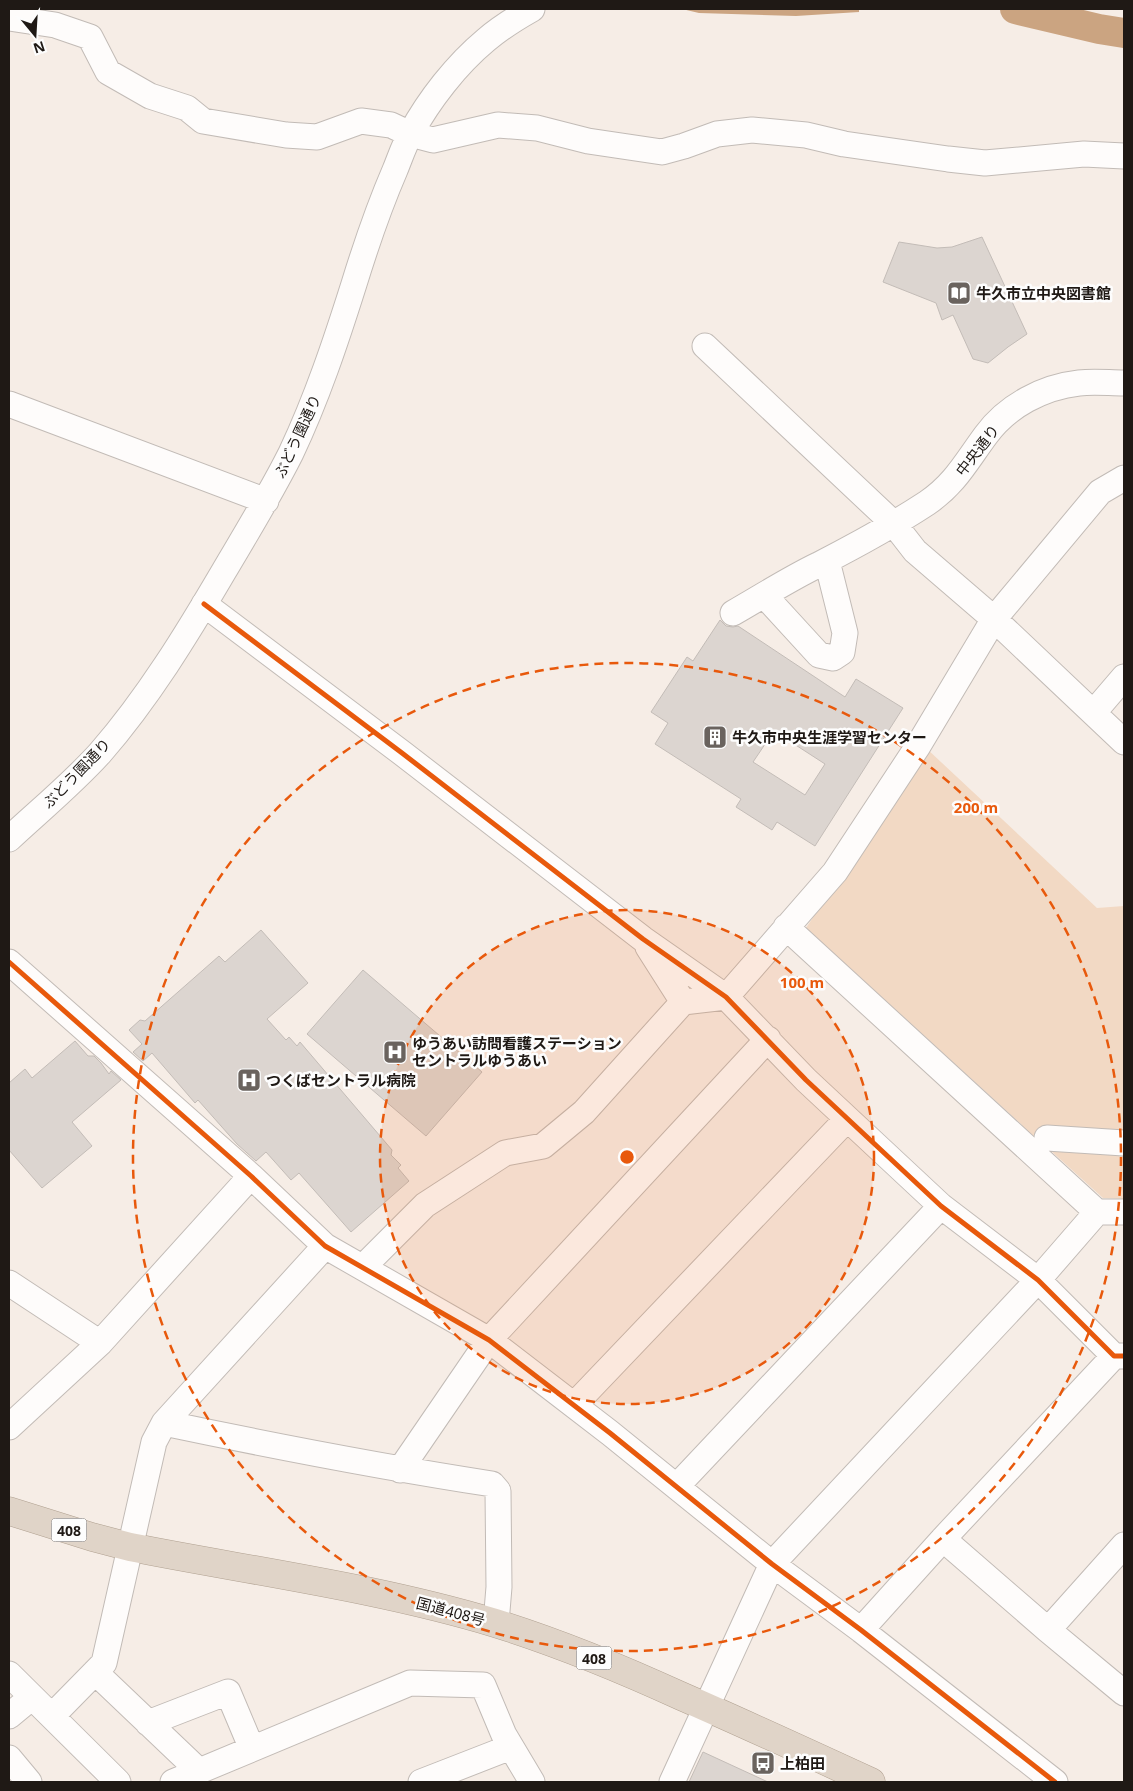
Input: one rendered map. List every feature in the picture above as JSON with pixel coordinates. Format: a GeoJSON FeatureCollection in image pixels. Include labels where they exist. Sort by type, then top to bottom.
{"type":"FeatureCollection","features":[{"type":"Feature","properties":{"kind":"highway","name":"国道408号"},"geometry":{"type":"LineString","coordinates":[[9,1511],[130,1547],[382,1594],[440,1607],[496,1624],[550,1641],[608,1663],[871,1782]]}},
{"type":"Feature","properties":{"kind":"street","name":"ぶどう園通り"},"geometry":{"type":"LineString","coordinates":[[9,839],[77,777],[100,753],[160,674],[266,501],[290,453],[324,376],[384,195],[410,134],[441,88],[462,64],[485,41],[532,9]]}},
{"type":"Feature","properties":{"kind":"street"},"geometry":{"type":"LineString","coordinates":[[9,18],[55,26],[90,37],[108,72],[150,96],[187,108],[204,121],[286,135],[317,138],[361,121],[391,125],[410,134],[433,140],[498,125],[537,128],[588,141],[662,152],[717,134],[752,130],[806,135],[853,145],[948,160],[985,163],[1084,154],[1124,156]]}},
{"type":"Feature","properties":{"kind":"street"},"geometry":{"type":"LineString","coordinates":[[705,346],[894,524],[915,551],[994,619],[1124,742]]}},
{"type":"Feature","properties":{"kind":"street","name":"中央通り"},"geometry":{"type":"LineString","coordinates":[[733,613],[894,524],[928,502],[948,486],[966,465],[987,434],[1005,415],[1028,398],[1054,388],[1080,382],[1124,383]]}},
{"type":"Feature","properties":{"kind":"street"},"geometry":{"type":"LineString","coordinates":[[9,404],[266,501]]}},
{"type":"Feature","properties":{"kind":"street"},"geometry":{"type":"LineString","coordinates":[[363,1267],[424,1205],[505,1154],[544,1146],[584,1112],[683,1002],[726,997],[835,872],[918,746],[994,619],[1100,492],[1124,478]]}},
{"type":"Feature","properties":{"kind":"street"},"geometry":{"type":"LineString","coordinates":[[764,595],[819,655],[833,658],[842,652],[845,633],[827,561]]}},
{"type":"Feature","properties":{"kind":"street"},"geometry":{"type":"LineString","coordinates":[[204,604],[402,753],[643,939],[726,997],[806,1080],[941,1206],[1038,1280],[1119,1356],[943,1539],[861,1630]]}},
{"type":"Feature","properties":{"kind":"street"},"geometry":{"type":"LineString","coordinates":[[1094,712],[1124,677]]}},
{"type":"Feature","properties":{"kind":"street"},"geometry":{"type":"LineString","coordinates":[[786,927],[1097,1212],[1124,1212]]}},
{"type":"Feature","properties":{"kind":"street"},"geometry":{"type":"LineString","coordinates":[[643,939],[683,1002]]}},
{"type":"Feature","properties":{"kind":"street"},"geometry":{"type":"LineString","coordinates":[[9,962],[251,1176],[325,1246],[489,1340],[677,1486],[772,1564],[861,1630],[1055,1782]]}},
{"type":"Feature","properties":{"kind":"street"},"geometry":{"type":"LineString","coordinates":[[400,1470],[489,1340],[768,1040]]}},
{"type":"Feature","properties":{"kind":"street"},"geometry":{"type":"LineString","coordinates":[[574,1405],[847,1118]]}},
{"type":"Feature","properties":{"kind":"street"},"geometry":{"type":"LineString","coordinates":[[1046,1138],[1124,1143]]}},
{"type":"Feature","properties":{"kind":"street"},"geometry":{"type":"LineString","coordinates":[[9,1427],[100,1343],[251,1176]]}},
{"type":"Feature","properties":{"kind":"street"},"geometry":{"type":"LineString","coordinates":[[677,1486],[941,1206]]}},
{"type":"Feature","properties":{"kind":"street"},"geometry":{"type":"LineString","coordinates":[[672,1782],[772,1564],[1038,1280],[1097,1212]]}},
{"type":"Feature","properties":{"kind":"street"},"geometry":{"type":"LineString","coordinates":[[52,1716],[104,1663],[154,1442],[164,1423],[325,1246]]}},
{"type":"Feature","properties":{"kind":"street"},"geometry":{"type":"LineString","coordinates":[[10,1286],[100,1343]]}},
{"type":"Feature","properties":{"kind":"street"},"geometry":{"type":"LineString","coordinates":[[164,1423],[291,1450],[400,1470],[492,1484],[498,1491],[499,1587],[496,1624]]}},
{"type":"Feature","properties":{"kind":"street"},"geometry":{"type":"LineString","coordinates":[[943,1539],[1124,1693]]}},
{"type":"Feature","properties":{"kind":"street"},"geometry":{"type":"LineString","coordinates":[[1048,1630],[1124,1546]]}},
{"type":"Feature","properties":{"kind":"street"},"geometry":{"type":"LineString","coordinates":[[95,1672],[199,1771]]}},
{"type":"Feature","properties":{"kind":"street"},"geometry":{"type":"LineString","coordinates":[[9,1674],[118,1782]]}},
{"type":"Feature","properties":{"kind":"street"},"geometry":{"type":"LineString","coordinates":[[173,1782],[410,1683],[482,1685],[504,1735],[532,1782]]}},
{"type":"Feature","properties":{"kind":"street"},"geometry":{"type":"LineString","coordinates":[[148,1723],[228,1692],[252,1749]]}},
{"type":"Feature","properties":{"kind":"street"},"geometry":{"type":"LineString","coordinates":[[9,1716],[32,1697]]}},
{"type":"Feature","properties":{"kind":"street"},"geometry":{"type":"LineString","coordinates":[[421,1782],[511,1747]]}},
{"type":"Feature","properties":{"kind":"street"},"geometry":{"type":"LineString","coordinates":[[9,1758],[29,1782]]}},
{"type":"Feature","properties":{"kind":"shaded area"},"geometry":{"type":"Polygon","coordinates":[[[682,9],[859,9],[859,12],[796,16],[699,13],[682,9]]]}},
{"type":"Feature","properties":{"kind":"shaded area"},"geometry":{"type":"Polygon","coordinates":[[[926,748],[1097,908],[1124,906],[1124,1199],[1103,1198],[1050,1150],[1037,1147],[1021,1124],[806,928],[926,748]]]}},
{"type":"Feature","properties":{"kind":"building","name":"牛久市立中央図書館"},"geometry":{"type":"Polygon","coordinates":[[[982,237],[1027,334],[988,363],[973,359],[953,315],[942,320],[936,303],[883,282],[899,242],[937,248],[952,247],[982,237]]]}},
{"type":"Feature","properties":{"kind":"building","name":"牛久市中央生涯学習センター"},"geometry":{"type":"Polygon","coordinates":[[[720,620],[726,626],[738,626],[845,697],[856,679],[903,708],[815,846],[777,822],[772,830],[736,807],[741,799],[655,744],[668,723],[651,712],[687,657],[693,661],[720,620]],[[774,731],[753,762],[805,795],[825,764],[774,731]]]}},
{"type":"Feature","properties":{"kind":"building","name":"つくばセントラル病院"},"geometry":{"type":"Polygon","coordinates":[[[261,930],[308,983],[267,1019],[286,1040],[289,1037],[297,1046],[300,1042],[392,1150],[391,1155],[401,1165],[398,1168],[409,1181],[351,1232],[299,1173],[291,1180],[266,1152],[256,1161],[237,1144],[198,1100],[195,1103],[152,1053],[143,1061],[133,1052],[142,1044],[129,1030],[140,1020],[145,1021],[219,956],[225,962],[261,930]]]}},
{"type":"Feature","properties":{"kind":"building","name":"ゆうあい訪問看護ステーション セントラルゆうあい"},"geometry":{"type":"Polygon","coordinates":[[[363,970],[482,1072],[426,1136],[307,1034],[363,970]]]}},
{"type":"Feature","properties":{"kind":"building"},"geometry":{"type":"Polygon","coordinates":[[[75,1041],[88,1056],[94,1056],[109,1074],[111,1071],[121,1080],[72,1122],[92,1146],[42,1188],[9,1150],[9,1083],[25,1069],[32,1078],[75,1041]]]}},
{"type":"Feature","properties":{"kind":"building"},"geometry":{"type":"Polygon","coordinates":[[[703,1752],[768,1782],[689,1782],[703,1752]]]}},
{"type":"Feature","properties":{"kind":"waterway"},"geometry":{"type":"LineString","coordinates":[[1015,9],[1124,33]]}},
{"type":"Feature","properties":{"kind":"cycle path"},"geometry":{"type":"LineString","coordinates":[[204,604],[402,753],[643,939],[726,997],[806,1080],[941,1206],[1038,1280],[1114,1356],[1124,1356]]}},
{"type":"Feature","properties":{"kind":"cycle path"},"geometry":{"type":"LineString","coordinates":[[9,962],[251,1176],[325,1246],[489,1340],[610,1433],[772,1564],[861,1630],[1055,1782]]}},
{"type":"Feature","properties":{"kind":"place","name":"牛久市立中央図書館"},"geometry":{"type":"Point","coordinates":[959,293]}},
{"type":"Feature","properties":{"kind":"place","name":"牛久市中央生涯学習センター"},"geometry":{"type":"Point","coordinates":[715,737]}},
{"type":"Feature","properties":{"kind":"place","name":"ゆうあい訪問看護ステーション セントラルゆうあい"},"geometry":{"type":"Point","coordinates":[395,1052]}},
{"type":"Feature","properties":{"kind":"place","name":"つくばセントラル病院"},"geometry":{"type":"Point","coordinates":[249,1080]}},
{"type":"Feature","properties":{"kind":"place","name":"上柏田"},"geometry":{"type":"Point","coordinates":[763,1763]}}]}
